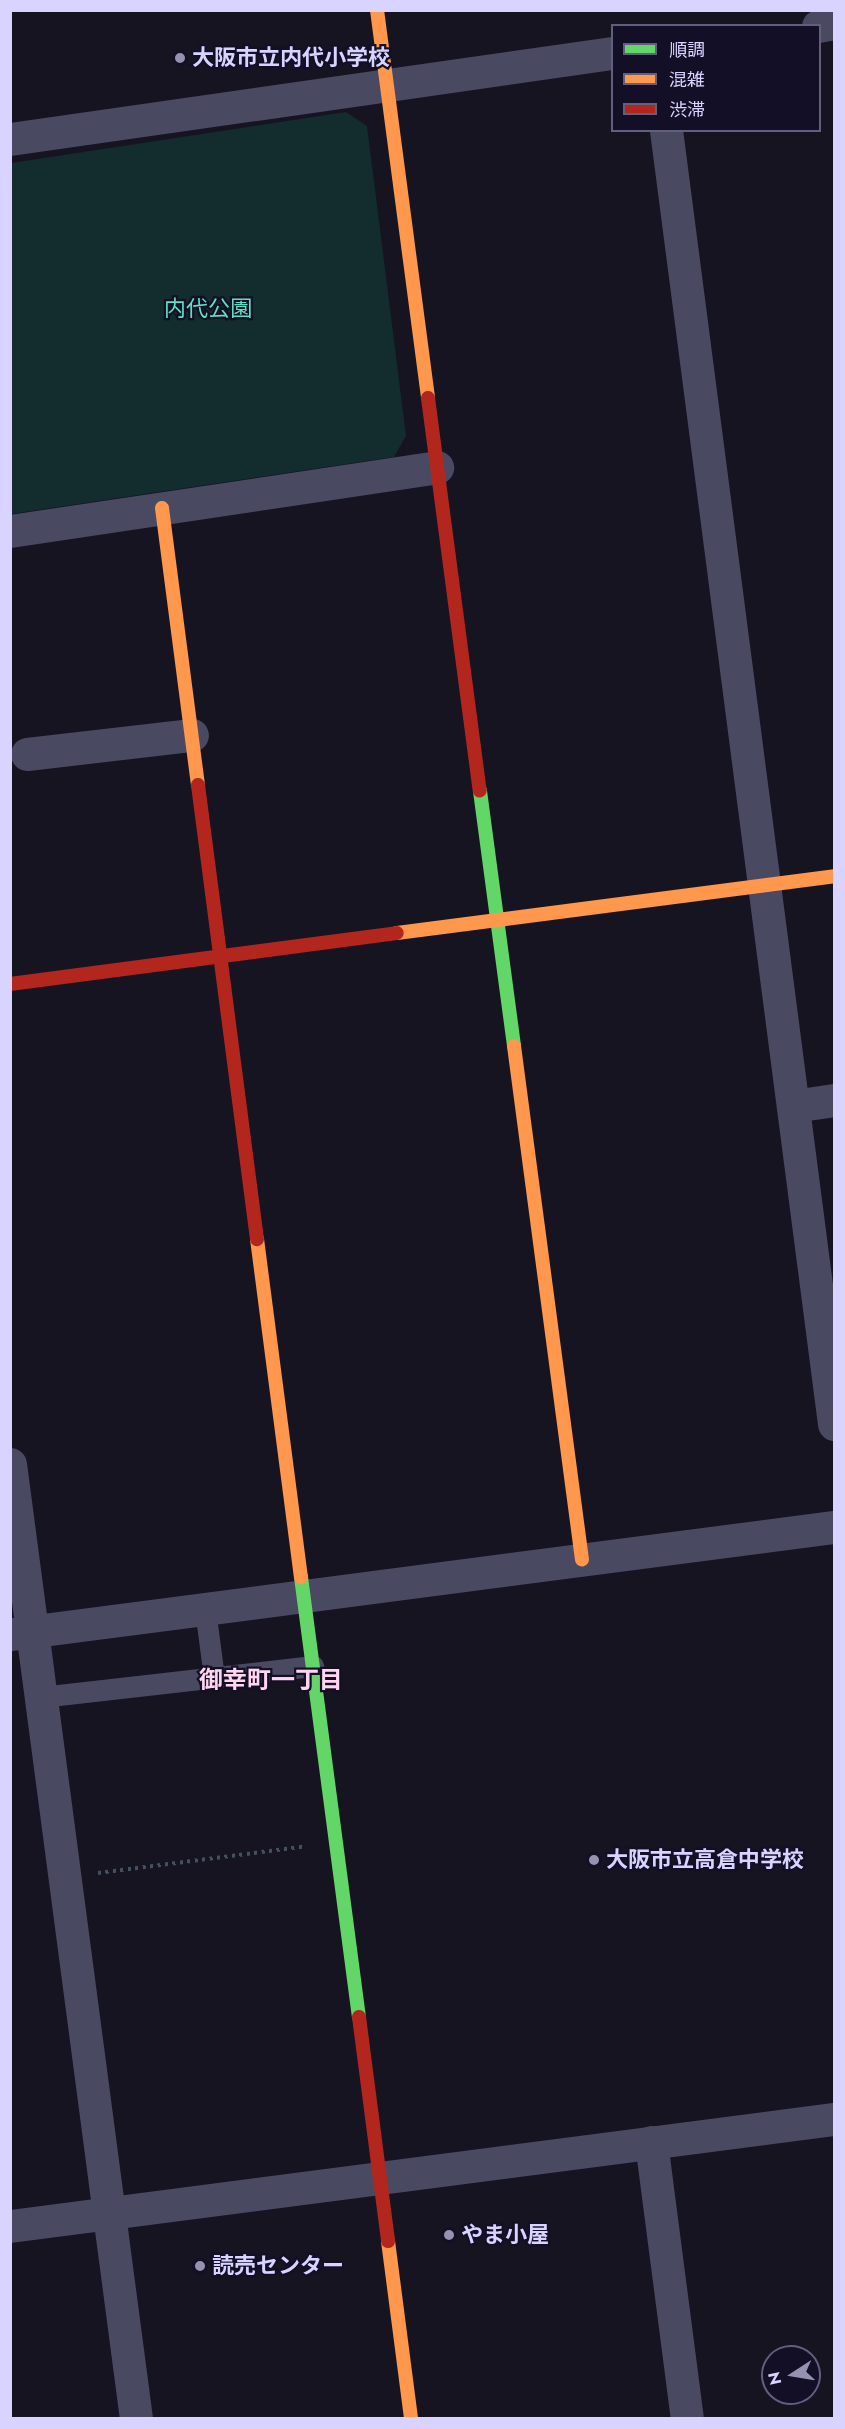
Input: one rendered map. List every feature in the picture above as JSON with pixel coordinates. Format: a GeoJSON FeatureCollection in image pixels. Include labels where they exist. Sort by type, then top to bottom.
{"type":"FeatureCollection","features":[{"type":"Feature","properties":{"kind":"street"},"geometry":{"type":"LineString","coordinates":[[377,10],[582,1560]]}},
{"type":"Feature","properties":{"kind":"street"},"geometry":{"type":"LineString","coordinates":[[10,139],[387,82],[611,53]]}},
{"type":"Feature","properties":{"kind":"street"},"geometry":{"type":"LineString","coordinates":[[666,132],[834,1424]]}},
{"type":"Feature","properties":{"kind":"street"},"geometry":{"type":"LineString","coordinates":[[10,531],[437,467]]}},
{"type":"Feature","properties":{"kind":"street"},"geometry":{"type":"LineString","coordinates":[[162,508],[411,2418]]}},
{"type":"Feature","properties":{"kind":"street"},"geometry":{"type":"LineString","coordinates":[[27,754],[192,735]]}},
{"type":"Feature","properties":{"kind":"street"},"geometry":{"type":"LineString","coordinates":[[10,984],[834,876]]}},
{"type":"Feature","properties":{"kind":"street"},"geometry":{"type":"LineString","coordinates":[[793,1106],[834,1100]]}},
{"type":"Feature","properties":{"kind":"street"},"geometry":{"type":"LineString","coordinates":[[10,1464],[21,1633],[41,1698],[136,2418]]}},
{"type":"Feature","properties":{"kind":"street"},"geometry":{"type":"LineString","coordinates":[[21,1633],[834,1527]]}},
{"type":"Feature","properties":{"kind":"street"},"geometry":{"type":"LineString","coordinates":[[10,2226],[834,2119]]}},
{"type":"Feature","properties":{"kind":"street"},"geometry":{"type":"LineString","coordinates":[[651,2142],[687,2418]]}},
{"type":"Feature","properties":{"kind":"lane"},"geometry":{"type":"LineString","coordinates":[[205,1609],[214,1677]]}},
{"type":"Feature","properties":{"kind":"lane"},"geometry":{"type":"LineString","coordinates":[[41,1698],[313,1666]]}},
{"type":"Feature","properties":{"kind":"path"},"geometry":{"type":"LineString","coordinates":[[65,1877],[336,1842]]}},
{"type":"Feature","properties":{"kind":"green space","name":"内代公園"},"geometry":{"type":"Polygon","coordinates":[[[346,112],[367,126],[406,436],[394,457],[11,514],[11,163],[346,112]]]}},
{"type":"Feature","properties":{"kind":"traffic: fast"},"geometry":{"type":"LineString","coordinates":[[480,791],[514,1046]]}},
{"type":"Feature","properties":{"kind":"traffic: fast"},"geometry":{"type":"LineString","coordinates":[[301,1577],[359,2017]]}},
{"type":"Feature","properties":{"kind":"traffic: slow"},"geometry":{"type":"LineString","coordinates":[[377,10],[428,398]]}},
{"type":"Feature","properties":{"kind":"traffic: slow"},"geometry":{"type":"LineString","coordinates":[[162,508],[198,785]]}},
{"type":"Feature","properties":{"kind":"traffic: slow"},"geometry":{"type":"LineString","coordinates":[[397,933],[834,876]]}},
{"type":"Feature","properties":{"kind":"traffic: slow"},"geometry":{"type":"LineString","coordinates":[[514,1046],[582,1560]]}},
{"type":"Feature","properties":{"kind":"traffic: slow"},"geometry":{"type":"LineString","coordinates":[[257,1239],[301,1577]]}},
{"type":"Feature","properties":{"kind":"traffic: slow"},"geometry":{"type":"LineString","coordinates":[[388,2241],[411,2418]]}},
{"type":"Feature","properties":{"kind":"traffic: jam"},"geometry":{"type":"LineString","coordinates":[[428,398],[480,791]]}},
{"type":"Feature","properties":{"kind":"traffic: jam"},"geometry":{"type":"LineString","coordinates":[[198,785],[257,1239]]}},
{"type":"Feature","properties":{"kind":"traffic: jam"},"geometry":{"type":"LineString","coordinates":[[10,984],[397,933]]}},
{"type":"Feature","properties":{"kind":"traffic: jam"},"geometry":{"type":"LineString","coordinates":[[359,2017],[388,2241]]}},
{"type":"Feature","properties":{"kind":"place","name":"大阪市立内代小学校"},"geometry":{"type":"Point","coordinates":[180,58]}},
{"type":"Feature","properties":{"kind":"place","name":"大阪市立高倉中学校"},"geometry":{"type":"Point","coordinates":[594,1860]}},
{"type":"Feature","properties":{"kind":"place","name":"やま小屋"},"geometry":{"type":"Point","coordinates":[449,2235]}},
{"type":"Feature","properties":{"kind":"place","name":"読売センター"},"geometry":{"type":"Point","coordinates":[200,2266]}},
{"type":"Feature","properties":{"kind":"district","name":"御幸町一丁目"},"geometry":{"type":"Point","coordinates":[271,1680]}}]}
